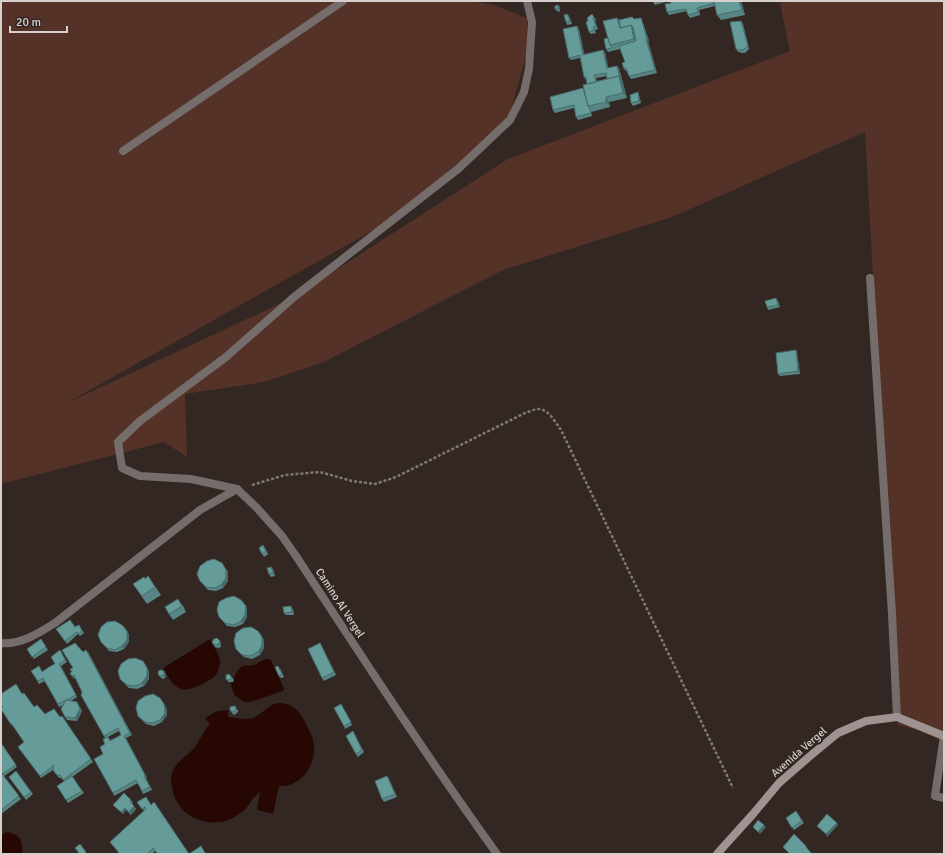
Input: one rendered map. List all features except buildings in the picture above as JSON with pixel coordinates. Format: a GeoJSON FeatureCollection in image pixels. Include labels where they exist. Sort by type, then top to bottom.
{"type":"FeatureCollection","features":[{"type":"Feature","properties":{"kind":"street"},"geometry":{"type":"LineString","coordinates":[[123,151],[343,1]]}},
{"type":"Feature","properties":{"kind":"street"},"geometry":{"type":"LineString","coordinates":[[237,489],[191,479],[140,476],[122,468],[118,442],[140,421],[226,357],[294,297],[458,169],[510,120],[524,92],[529,70],[532,22],[527,1]]}},
{"type":"Feature","properties":{"kind":"street"},"geometry":{"type":"LineString","coordinates":[[870,278],[897,717]]}},
{"type":"Feature","properties":{"kind":"street"},"geometry":{"type":"LineString","coordinates":[[1,643],[8,644],[32,637],[55,622],[200,510],[237,489]]}},
{"type":"Feature","properties":{"kind":"street","name":"Camino Al Vergel"},"geometry":{"type":"LineString","coordinates":[[237,489],[262,513],[282,536],[404,722],[497,854]]}},
{"type":"Feature","properties":{"kind":"street","name":"Avenida Vergel"},"geometry":{"type":"LineString","coordinates":[[716,854],[779,783],[838,733],[866,721],[897,717],[944,736]]}},
{"type":"Feature","properties":{"kind":"street"},"geometry":{"type":"LineString","coordinates":[[944,736],[936,796],[944,798]]}},
{"type":"Feature","properties":{"kind":"path"},"geometry":{"type":"LineString","coordinates":[[237,489],[285,475],[320,472],[352,481],[375,484],[396,477],[525,413],[537,409],[545,410],[561,430],[733,788]]}},
{"type":"Feature","properties":{"kind":"shaded area"},"geometry":{"type":"Polygon","coordinates":[[[1,1],[471,1],[494,5],[527,18],[528,49],[508,120],[409,210],[67,403],[294,297],[508,159],[790,51],[780,3],[789,1],[944,1],[944,742],[918,730],[898,725],[865,132],[672,217],[503,270],[324,362],[264,382],[185,394],[187,457],[164,442],[1,484],[1,1]]]}},
{"type":"Feature","properties":{"kind":"shaded area"},"geometry":{"type":"Polygon","coordinates":[[[210,639],[220,661],[218,671],[215,676],[194,688],[185,690],[175,686],[163,668],[210,639]]]}},
{"type":"Feature","properties":{"kind":"shaded area"},"geometry":{"type":"Polygon","coordinates":[[[263,660],[271,660],[284,689],[283,691],[251,702],[245,702],[237,696],[235,697],[231,683],[239,669],[242,666],[254,665],[263,660]]]}},
{"type":"Feature","properties":{"kind":"shaded area"},"geometry":{"type":"Polygon","coordinates":[[[280,703],[294,707],[300,713],[312,736],[314,752],[313,759],[308,770],[300,780],[287,786],[279,786],[273,814],[257,810],[260,792],[242,812],[225,821],[203,821],[196,819],[183,811],[175,799],[172,790],[172,773],[177,764],[195,747],[210,724],[205,718],[217,711],[228,710],[228,717],[245,719],[253,718],[273,704],[280,703]]]}},
{"type":"Feature","properties":{"kind":"shaded area"},"geometry":{"type":"Polygon","coordinates":[[[6,832],[15,834],[20,838],[22,854],[1,854],[1,835],[6,832]]]}}]}
